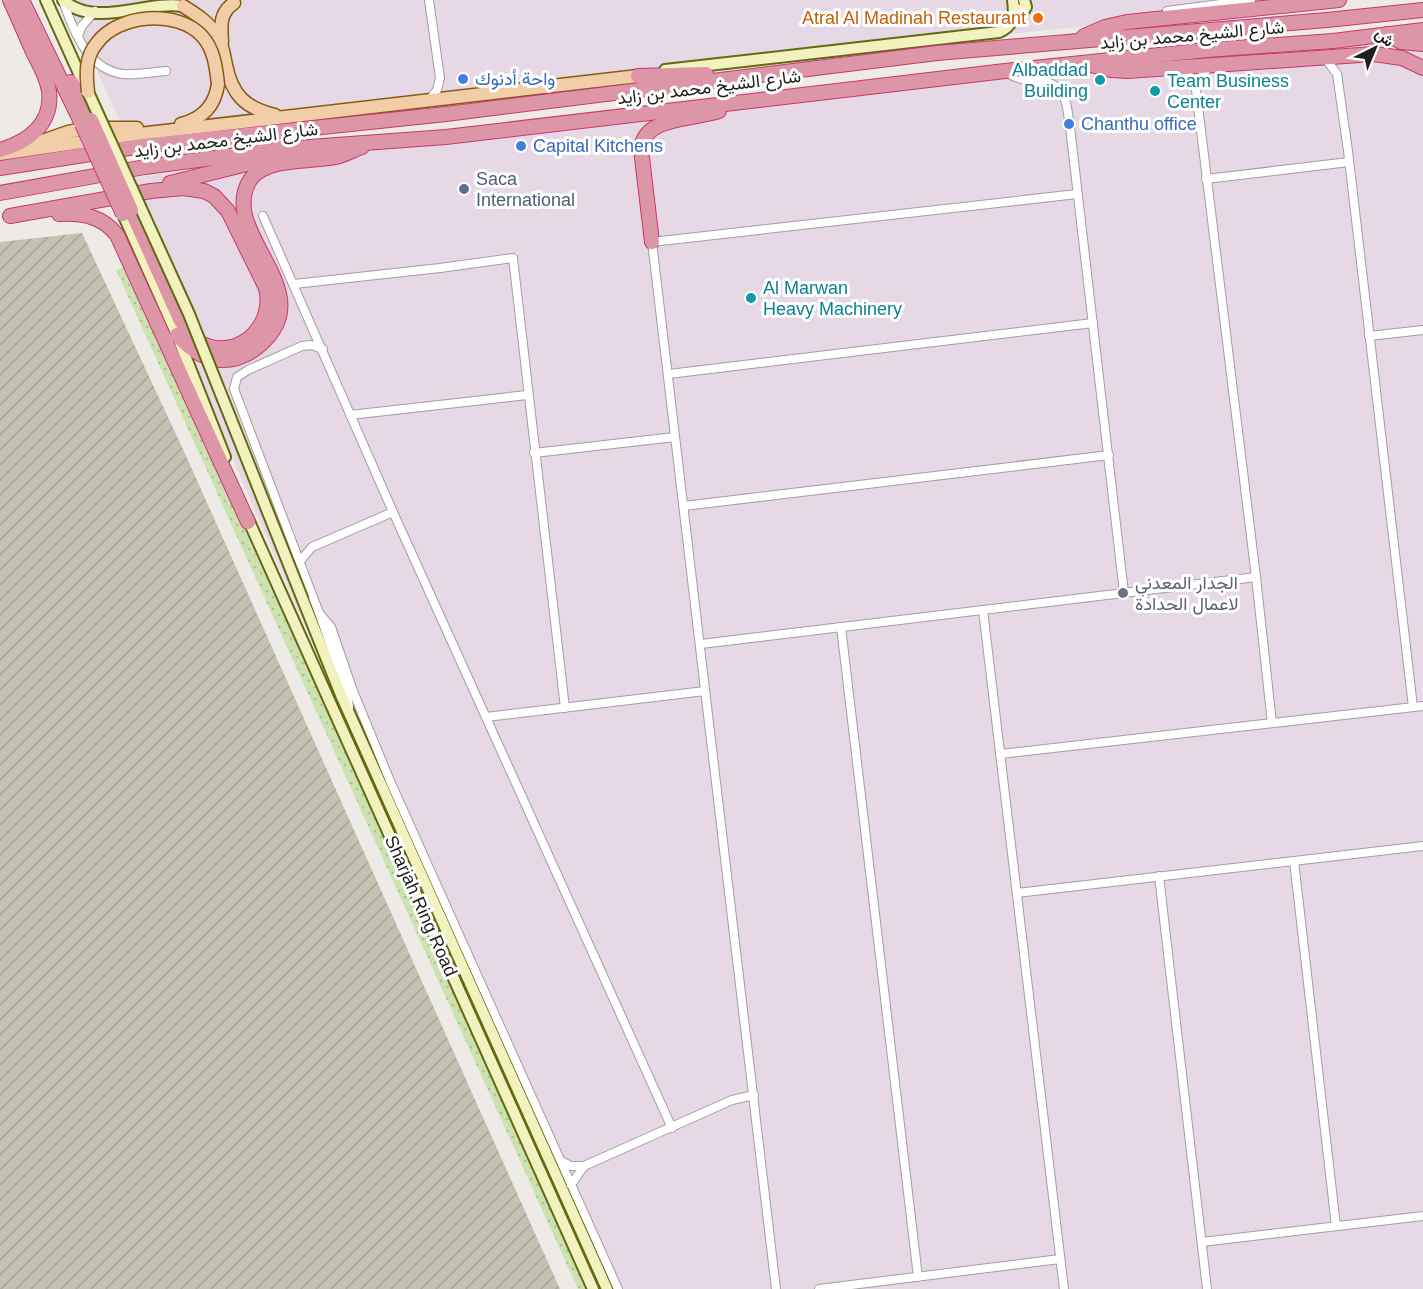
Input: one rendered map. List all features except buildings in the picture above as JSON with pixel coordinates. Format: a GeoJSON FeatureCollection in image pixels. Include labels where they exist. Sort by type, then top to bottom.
{"type":"FeatureCollection","features":[{"type":"Feature","properties":{"kind":"highway"},"geometry":{"type":"LineString","coordinates":[[1,157],[36,132],[47,113],[49,102],[46,80],[10,0]]}},
{"type":"Feature","properties":{"kind":"highway"},"geometry":{"type":"LineString","coordinates":[[22,0],[86,122]]}},
{"type":"Feature","properties":{"kind":"highway"},"geometry":{"type":"LineString","coordinates":[[5,216],[151,190],[183,188],[204,191],[222,202],[258,270],[268,297],[264,322],[254,335],[240,344],[224,347],[207,345],[197,341],[191,335],[180,319],[127,212],[86,122],[32,0]]}},
{"type":"Feature","properties":{"kind":"highway"},"geometry":{"type":"LineString","coordinates":[[1077,40],[1105,27],[1127,22],[1339,0]]}},
{"type":"Feature","properties":{"kind":"highway","name":"شارع الشيخ محمد بن زايد"},"geometry":{"type":"LineString","coordinates":[[1,157],[142,146],[446,114],[937,53],[1423,10]]}},
{"type":"Feature","properties":{"kind":"highway","name":"شارع الشيخ محمد بن زايد"},"geometry":{"type":"LineString","coordinates":[[0,192],[145,167],[282,149],[446,137],[1005,71],[1423,30]]}},
{"type":"Feature","properties":{"kind":"highway"},"geometry":{"type":"LineString","coordinates":[[1387,34],[1401,42],[1423,44]]}},
{"type":"Feature","properties":{"kind":"highway"},"geometry":{"type":"LineString","coordinates":[[1083,63],[1119,71],[1374,54],[1393,56],[1423,68]]}},
{"type":"Feature","properties":{"kind":"highway"},"geometry":{"type":"LineString","coordinates":[[638,76],[695,74],[729,78]]}},
{"type":"Feature","properties":{"kind":"highway"},"geometry":{"type":"LineString","coordinates":[[652,242],[641,149],[643,138],[654,127],[716,112],[734,102]]}},
{"type":"Feature","properties":{"kind":"highway"},"geometry":{"type":"LineString","coordinates":[[177,335],[196,352],[219,360],[240,357],[262,344],[269,337],[278,320],[281,306],[280,293],[268,263],[247,223],[243,205],[245,189],[253,176],[265,168],[284,163],[339,156],[369,143]]}},
{"type":"Feature","properties":{"kind":"highway"},"geometry":{"type":"LineString","coordinates":[[151,190],[192,177],[258,162],[282,149]]}},
{"type":"Feature","properties":{"kind":"highway"},"geometry":{"type":"LineString","coordinates":[[5,216],[29,218],[58,214],[85,214],[107,224],[117,235],[248,522]]}},
{"type":"Feature","properties":{"kind":"main road"},"geometry":{"type":"LineString","coordinates":[[234,3],[228,7],[222,17],[223,49],[229,79],[238,96],[257,110],[282,116]]}},
{"type":"Feature","properties":{"kind":"main road"},"geometry":{"type":"LineString","coordinates":[[183,6],[196,14],[213,30],[223,49]]}},
{"type":"Feature","properties":{"kind":"main road"},"geometry":{"type":"LineString","coordinates":[[1,157],[68,132],[88,128],[161,126],[193,120],[201,116],[213,102],[218,84],[213,56],[203,37],[184,23],[174,20],[148,19],[114,28],[96,43],[87,63],[88,92]]}},
{"type":"Feature","properties":{"kind":"main road"},"geometry":{"type":"LineString","coordinates":[[1,157],[122,136],[638,76]]}},
{"type":"Feature","properties":{"kind":"street"},"geometry":{"type":"LineString","coordinates":[[46,0],[194,324],[339,689],[607,1289]]}},
{"type":"Feature","properties":{"kind":"street"},"geometry":{"type":"LineString","coordinates":[[63,0],[73,8],[94,11],[165,0],[183,6]]}},
{"type":"Feature","properties":{"kind":"street"},"geometry":{"type":"LineString","coordinates":[[63,0],[78,36],[92,58],[107,69],[124,74],[166,71]]}},
{"type":"Feature","properties":{"kind":"street"},"geometry":{"type":"LineString","coordinates":[[429,0],[440,84],[429,100]]}},
{"type":"Feature","properties":{"kind":"street"},"geometry":{"type":"LineString","coordinates":[[638,76],[661,70],[999,32],[1010,24],[1013,4],[1024,10],[1026,7],[1024,0]]}},
{"type":"Feature","properties":{"kind":"street"},"geometry":{"type":"LineString","coordinates":[[1127,22],[1146,14],[1251,0]]}},
{"type":"Feature","properties":{"kind":"street"},"geometry":{"type":"LineString","coordinates":[[78,36],[82,26],[94,11]]}},
{"type":"Feature","properties":{"kind":"street"},"geometry":{"type":"LineString","coordinates":[[1337,74],[1347,56]]}},
{"type":"Feature","properties":{"kind":"street"},"geometry":{"type":"LineString","coordinates":[[1324,58],[1332,64],[1337,74],[1357,221],[1413,707]]}},
{"type":"Feature","properties":{"kind":"street"},"geometry":{"type":"LineString","coordinates":[[1196,90],[1201,77],[1211,66]]}},
{"type":"Feature","properties":{"kind":"street"},"geometry":{"type":"LineString","coordinates":[[1184,68],[1196,90],[1272,723]]}},
{"type":"Feature","properties":{"kind":"street"},"geometry":{"type":"LineString","coordinates":[[1005,71],[1019,80],[1041,80],[1052,84],[1061,91],[1066,102],[1094,323],[1124,593]]}},
{"type":"Feature","properties":{"kind":"street"},"geometry":{"type":"LineString","coordinates":[[1206,179],[1349,162]]}},
{"type":"Feature","properties":{"kind":"street"},"geometry":{"type":"LineString","coordinates":[[776,1289],[652,242],[1077,194]]}},
{"type":"Feature","properties":{"kind":"street","name":"Sharjah Ring Road"},"geometry":{"type":"LineString","coordinates":[[127,212],[236,485],[248,522],[593,1289]]}},
{"type":"Feature","properties":{"kind":"street"},"geometry":{"type":"LineString","coordinates":[[264,216],[350,416],[672,1128]]}},
{"type":"Feature","properties":{"kind":"street"},"geometry":{"type":"LineString","coordinates":[[294,284],[513,258],[527,395],[565,708]]}},
{"type":"Feature","properties":{"kind":"street"},"geometry":{"type":"LineString","coordinates":[[669,374],[1094,323]]}},
{"type":"Feature","properties":{"kind":"street"},"geometry":{"type":"LineString","coordinates":[[1369,336],[1423,330]]}},
{"type":"Feature","properties":{"kind":"street"},"geometry":{"type":"LineString","coordinates":[[322,349],[311,345],[302,346],[243,373],[237,377],[235,383],[236,395],[300,561],[347,692],[349,709]]}},
{"type":"Feature","properties":{"kind":"street"},"geometry":{"type":"LineString","coordinates":[[350,416],[527,395]]}},
{"type":"Feature","properties":{"kind":"street"},"geometry":{"type":"LineString","coordinates":[[534,453],[675,437]]}},
{"type":"Feature","properties":{"kind":"street"},"geometry":{"type":"LineString","coordinates":[[684,506],[1109,454]]}},
{"type":"Feature","properties":{"kind":"street"},"geometry":{"type":"LineString","coordinates":[[300,561],[312,547],[393,512]]}},
{"type":"Feature","properties":{"kind":"street"},"geometry":{"type":"LineString","coordinates":[[293,543],[312,547]]}},
{"type":"Feature","properties":{"kind":"street"},"geometry":{"type":"LineString","coordinates":[[701,644],[1256,577]]}},
{"type":"Feature","properties":{"kind":"street"},"geometry":{"type":"LineString","coordinates":[[983,610],[1064,1289]]}},
{"type":"Feature","properties":{"kind":"street"},"geometry":{"type":"LineString","coordinates":[[319,613],[331,627],[353,691],[390,781],[618,1289]]}},
{"type":"Feature","properties":{"kind":"street"},"geometry":{"type":"LineString","coordinates":[[841,627],[918,1277]]}},
{"type":"Feature","properties":{"kind":"street"},"geometry":{"type":"LineString","coordinates":[[486,717],[705,691]]}},
{"type":"Feature","properties":{"kind":"street"},"geometry":{"type":"LineString","coordinates":[[1000,754],[1423,706]]}},
{"type":"Feature","properties":{"kind":"street"},"geometry":{"type":"LineString","coordinates":[[1017,894],[1423,846]]}},
{"type":"Feature","properties":{"kind":"street"},"geometry":{"type":"LineString","coordinates":[[1294,861],[1336,1226]]}},
{"type":"Feature","properties":{"kind":"street"},"geometry":{"type":"LineString","coordinates":[[1159,876],[1207,1289]]}},
{"type":"Feature","properties":{"kind":"street"},"geometry":{"type":"LineString","coordinates":[[560,1161],[571,1166],[584,1166],[732,1100],[754,1095]]}},
{"type":"Feature","properties":{"kind":"street"},"geometry":{"type":"LineString","coordinates":[[571,1185],[584,1166]]}},
{"type":"Feature","properties":{"kind":"street"},"geometry":{"type":"LineString","coordinates":[[1202,1242],[1423,1216]]}},
{"type":"Feature","properties":{"kind":"street"},"geometry":{"type":"LineString","coordinates":[[819,1289],[1060,1259]]}},
{"type":"Feature","properties":{"kind":"shaded area"},"geometry":{"type":"Polygon","coordinates":[[[65,0],[1325,0],[124,130],[65,0]]]}},
{"type":"Feature","properties":{"kind":"shaded area"},"geometry":{"type":"Polygon","coordinates":[[[1423,25],[1423,1289],[603,1289],[412,872],[118,195],[138,177],[1423,25]]]}},
{"type":"Feature","properties":{"kind":"shaded area"},"geometry":{"type":"Polygon","coordinates":[[[82,233],[182,447],[560,1289],[0,1289],[0,242],[82,233]]]}},
{"type":"Feature","properties":{"kind":"green space"},"geometry":{"type":"Polygon","coordinates":[[[125,267],[589,1289],[578,1289],[116,270],[125,267]]]}},
{"type":"Feature","properties":{"kind":"place","name":"Atral Al Madinah Restaurant"},"geometry":{"type":"Point","coordinates":[1038,18]}},
{"type":"Feature","properties":{"kind":"place","name":"واحة أدنوك"},"geometry":{"type":"Point","coordinates":[463,79]}},
{"type":"Feature","properties":{"kind":"place","name":"Albaddad Building"},"geometry":{"type":"Point","coordinates":[1100,80]}},
{"type":"Feature","properties":{"kind":"place","name":"Team Business Center"},"geometry":{"type":"Point","coordinates":[1155,91]}},
{"type":"Feature","properties":{"kind":"place","name":"Chanthu office"},"geometry":{"type":"Point","coordinates":[1069,124]}},
{"type":"Feature","properties":{"kind":"place","name":"Capital Kitchens"},"geometry":{"type":"Point","coordinates":[521,146]}},
{"type":"Feature","properties":{"kind":"place","name":"Saca International"},"geometry":{"type":"Point","coordinates":[464,189]}},
{"type":"Feature","properties":{"kind":"place","name":"Al Marwan Heavy Machinery"},"geometry":{"type":"Point","coordinates":[751,298]}},
{"type":"Feature","properties":{"kind":"place","name":"الجدار المعدني لاعمال الحدادة"},"geometry":{"type":"Point","coordinates":[1123,593]}}]}
